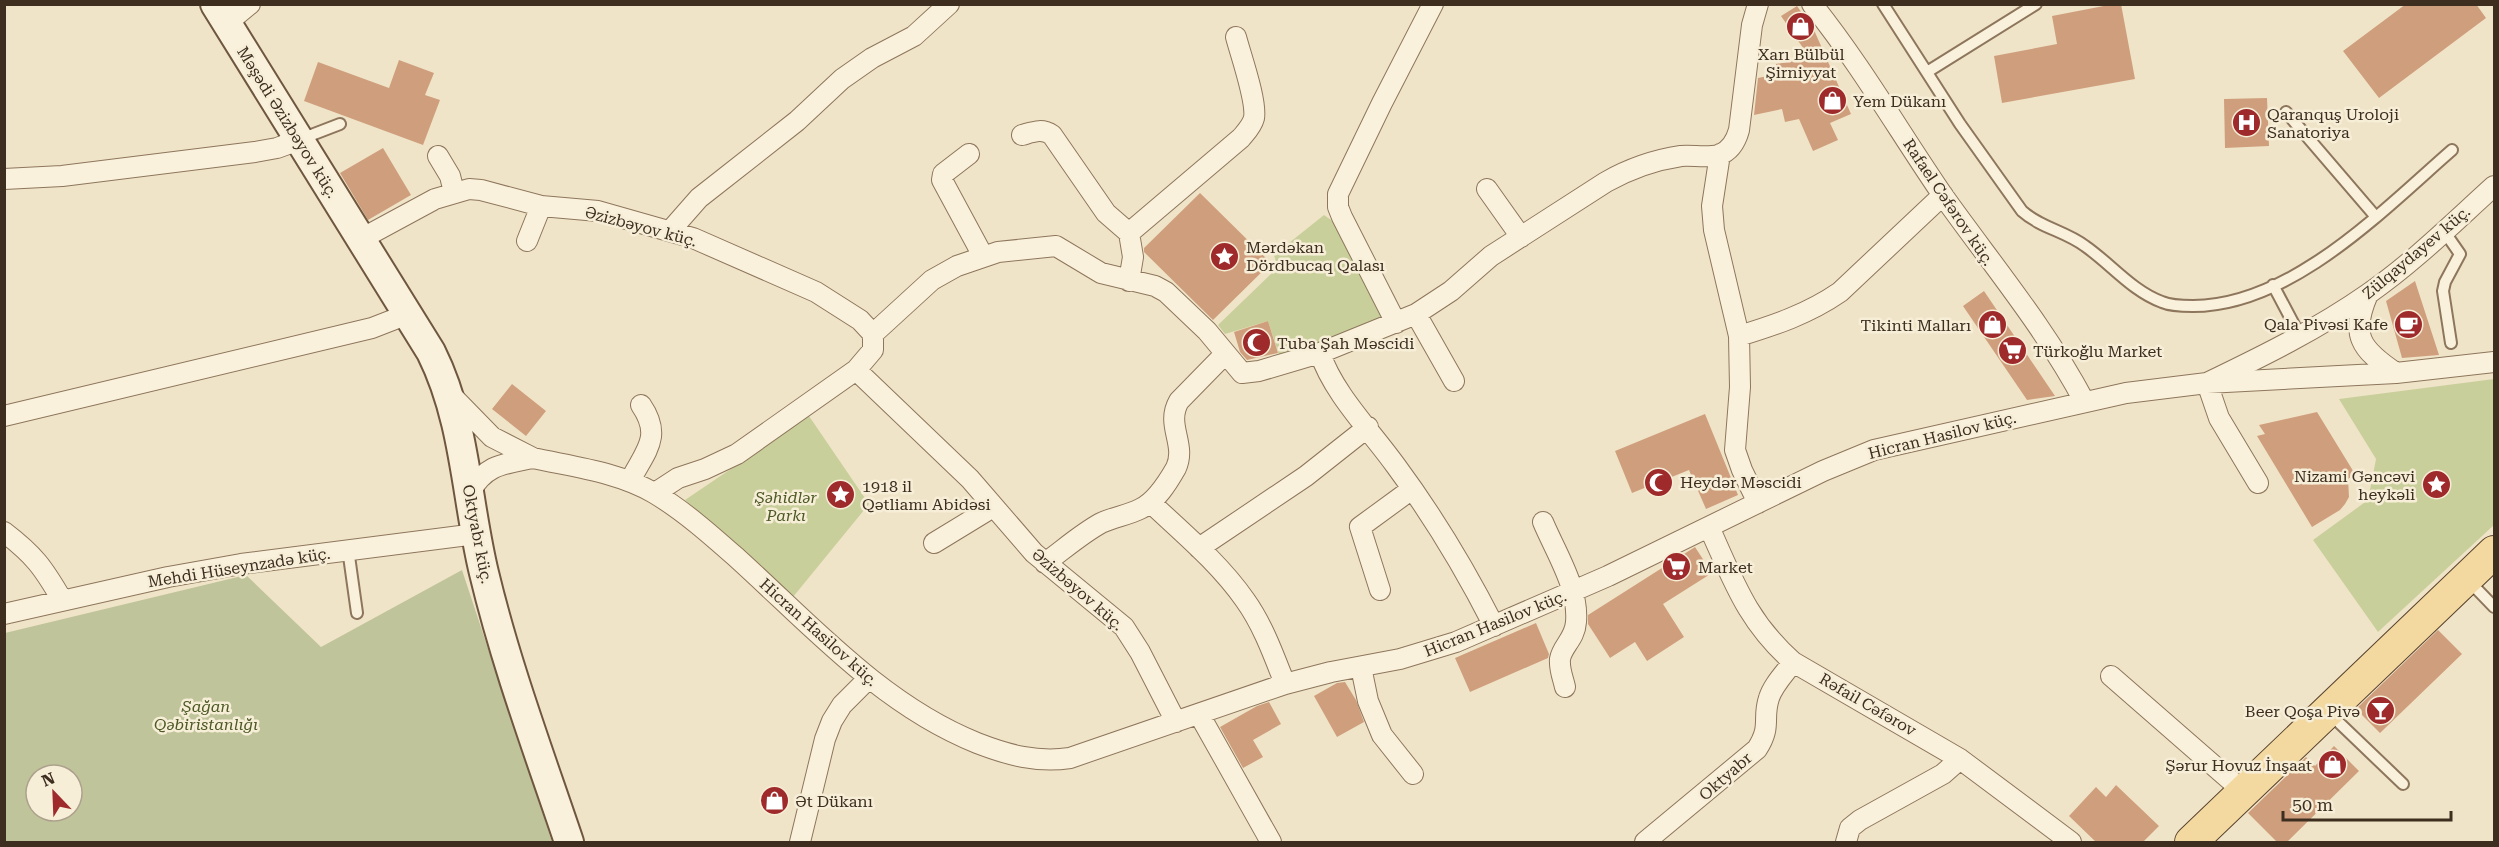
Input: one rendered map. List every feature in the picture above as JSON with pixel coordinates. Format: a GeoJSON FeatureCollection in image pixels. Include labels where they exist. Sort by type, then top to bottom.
{"type":"FeatureCollection","features":[{"type":"Feature","properties":{"kind":"main road"},"geometry":{"type":"LineString","coordinates":[[2191,843],[2494,552]]}},
{"type":"Feature","properties":{"kind":"street"},"geometry":{"type":"LineString","coordinates":[[221,14],[250,4]]}},
{"type":"Feature","properties":{"kind":"street"},"geometry":{"type":"LineString","coordinates":[[670,231],[684,213],[705,193],[796,121],[842,79],[872,58],[914,36],[949,4]]}},
{"type":"Feature","properties":{"kind":"street"},"geometry":{"type":"LineString","coordinates":[[1396,323],[1342,218],[1338,207],[1338,194],[1377,112],[1434,4]]}},
{"type":"Feature","properties":{"kind":"street"},"geometry":{"type":"LineString","coordinates":[[655,494],[678,478],[705,470],[737,454],[856,370],[873,350],[873,334],[932,280],[957,266],[983,256],[1056,246],[1101,273],[1155,286],[1166,292],[1207,331],[1237,370],[1248,373],[1320,352],[1396,323],[1441,299],[1480,264],[1589,192],[1624,172],[1667,158],[1720,154],[1735,141],[1739,130],[1752,25],[1758,4]]}},
{"type":"Feature","properties":{"kind":"street","name":"Rafael Cəfərov küç."},"geometry":{"type":"LineString","coordinates":[[1812,4],[1857,65],[1943,195],[2063,364],[2084,401]]}},
{"type":"Feature","properties":{"kind":"street","name":"Məşədi Əzizbəyov küç."},"geometry":{"type":"LineString","coordinates":[[221,14],[361,239]]}},
{"type":"Feature","properties":{"kind":"street"},"geometry":{"type":"LineString","coordinates":[[1129,233],[1241,138],[1249,128],[1254,118],[1253,106],[1236,37]]}},
{"type":"Feature","properties":{"kind":"street"},"geometry":{"type":"LineString","coordinates":[[1022,135],[1037,130],[1047,131],[1052,135],[1106,213],[1129,233],[1133,257],[1129,280]]}},
{"type":"Feature","properties":{"kind":"street"},"geometry":{"type":"LineString","coordinates":[[4,179],[63,176],[255,152],[277,148],[299,140]]}},
{"type":"Feature","properties":{"kind":"street"},"geometry":{"type":"LineString","coordinates":[[969,154],[944,174],[942,180],[983,256]]}},
{"type":"Feature","properties":{"kind":"street"},"geometry":{"type":"LineString","coordinates":[[1720,154],[1712,206],[1738,336],[1740,387],[1735,450],[1758,503]]}},
{"type":"Feature","properties":{"kind":"street"},"geometry":{"type":"LineString","coordinates":[[438,156],[450,176],[454,192]]}},
{"type":"Feature","properties":{"kind":"street","name":"Zülqaydayev küç."},"geometry":{"type":"LineString","coordinates":[[2207,383],[2300,336],[2368,294],[2494,186]]}},
{"type":"Feature","properties":{"kind":"street","name":"Əzizbəyov küç."},"geometry":{"type":"LineString","coordinates":[[361,239],[435,199],[469,189],[482,190],[541,206],[598,211],[670,231],[718,248],[816,291],[860,320],[873,334]]}},
{"type":"Feature","properties":{"kind":"street"},"geometry":{"type":"LineString","coordinates":[[1487,189],[1521,237]]}},
{"type":"Feature","properties":{"kind":"street"},"geometry":{"type":"LineString","coordinates":[[1738,336],[1796,318],[1840,292],[1943,195]]}},
{"type":"Feature","properties":{"kind":"street"},"geometry":{"type":"LineString","coordinates":[[527,241],[541,206]]}},
{"type":"Feature","properties":{"kind":"street","name":"Oktyabr küç."},"geometry":{"type":"LineString","coordinates":[[361,239],[431,352],[449,393],[464,456],[476,534],[497,624],[518,694],[569,843]]}},
{"type":"Feature","properties":{"kind":"street"},"geometry":{"type":"LineString","coordinates":[[2368,294],[2358,321],[2362,339],[2374,359],[2396,373]]}},
{"type":"Feature","properties":{"kind":"street"},"geometry":{"type":"LineString","coordinates":[[4,416],[372,328],[408,314]]}},
{"type":"Feature","properties":{"kind":"street"},"geometry":{"type":"LineString","coordinates":[[1416,314],[1454,381]]}},
{"type":"Feature","properties":{"kind":"street"},"geometry":{"type":"LineString","coordinates":[[1320,352],[1334,382],[1412,489],[1466,574],[1494,626]]}},
{"type":"Feature","properties":{"kind":"street"},"geometry":{"type":"LineString","coordinates":[[1045,563],[1087,531],[1151,503],[1172,474],[1179,457],[1173,410],[1225,354]]}},
{"type":"Feature","properties":{"kind":"street","name":"Hicran Hasilov küç."},"geometry":{"type":"LineString","coordinates":[[533,458],[630,481],[655,494],[712,536],[869,678],[945,729],[990,748],[1038,760],[1070,758],[1285,684],[1426,652],[1494,626],[1573,591],[1831,468],[1874,450],[2126,393],[2207,383],[2396,373],[2494,362]]}},
{"type":"Feature","properties":{"kind":"street","name":"Əzizbəyov küç."},"geometry":{"type":"LineString","coordinates":[[856,370],[970,479],[1045,563],[1124,627],[1140,652],[1176,722]]}},
{"type":"Feature","properties":{"kind":"street"},"geometry":{"type":"LineString","coordinates":[[2207,383],[2218,418],[2258,483]]}},
{"type":"Feature","properties":{"kind":"street"},"geometry":{"type":"LineString","coordinates":[[449,393],[492,437],[533,458]]}},
{"type":"Feature","properties":{"kind":"street"},"geometry":{"type":"LineString","coordinates":[[630,481],[650,442],[653,431],[650,417],[641,405]]}},
{"type":"Feature","properties":{"kind":"street"},"geometry":{"type":"LineString","coordinates":[[1199,548],[1306,476],[1368,427]]}},
{"type":"Feature","properties":{"kind":"street"},"geometry":{"type":"LineString","coordinates":[[464,456],[474,443],[492,437]]}},
{"type":"Feature","properties":{"kind":"street"},"geometry":{"type":"LineString","coordinates":[[470,492],[482,473],[501,464],[533,458]]}},
{"type":"Feature","properties":{"kind":"street"},"geometry":{"type":"LineString","coordinates":[[1380,590],[1360,527],[1412,489]]}},
{"type":"Feature","properties":{"kind":"street"},"geometry":{"type":"LineString","coordinates":[[1151,503],[1199,548],[1246,601],[1268,643],[1285,684]]}},
{"type":"Feature","properties":{"kind":"street"},"geometry":{"type":"LineString","coordinates":[[933,543],[993,507]]}},
{"type":"Feature","properties":{"kind":"street"},"geometry":{"type":"LineString","coordinates":[[1543,522],[1573,591],[1576,607],[1574,637],[1560,658],[1565,687]]}},
{"type":"Feature","properties":{"kind":"street","name":"Rəfail Cəfərov"},"geometry":{"type":"LineString","coordinates":[[1709,527],[1751,615],[1778,648],[1793,662],[1960,759],[2071,843]]}},
{"type":"Feature","properties":{"kind":"street"},"geometry":{"type":"LineString","coordinates":[[4,532],[32,554],[62,600]]}},
{"type":"Feature","properties":{"kind":"street","name":"Mehdi Hüseynzadə küç."},"geometry":{"type":"LineString","coordinates":[[4,614],[231,566],[476,534]]}},
{"type":"Feature","properties":{"kind":"street","name":"Oktyabr"},"geometry":{"type":"LineString","coordinates":[[1645,843],[1757,748],[1768,725],[1769,697],[1793,662]]}},
{"type":"Feature","properties":{"kind":"street"},"geometry":{"type":"LineString","coordinates":[[1361,667],[1368,701],[1382,735],[1413,774]]}},
{"type":"Feature","properties":{"kind":"street"},"geometry":{"type":"LineString","coordinates":[[2111,676],[2244,792]]}},
{"type":"Feature","properties":{"kind":"street"},"geometry":{"type":"LineString","coordinates":[[800,843],[825,739],[832,721],[842,705],[869,678]]}},
{"type":"Feature","properties":{"kind":"street"},"geometry":{"type":"LineString","coordinates":[[1199,714],[1271,843]]}},
{"type":"Feature","properties":{"kind":"street"},"geometry":{"type":"LineString","coordinates":[[1845,843],[1850,828],[1860,820],[1943,774],[1960,759]]}},
{"type":"Feature","properties":{"kind":"lane"},"geometry":{"type":"LineString","coordinates":[[1883,4],[1960,124],[2022,211],[2034,222],[2075,239],[2147,296],[2164,304],[2206,306],[2225,303],[2273,285],[2328,255],[2376,217],[2452,150]]}},
{"type":"Feature","properties":{"kind":"lane"},"geometry":{"type":"LineString","coordinates":[[1927,72],[2036,4]]}},
{"type":"Feature","properties":{"kind":"lane"},"geometry":{"type":"LineString","coordinates":[[2286,112],[2376,217]]}},
{"type":"Feature","properties":{"kind":"lane"},"geometry":{"type":"LineString","coordinates":[[299,140],[340,124]]}},
{"type":"Feature","properties":{"kind":"lane"},"geometry":{"type":"LineString","coordinates":[[2444,231],[2460,254],[2445,282],[2443,291],[2451,343]]}},
{"type":"Feature","properties":{"kind":"lane"},"geometry":{"type":"LineString","coordinates":[[2273,285],[2300,336]]}},
{"type":"Feature","properties":{"kind":"lane"},"geometry":{"type":"LineString","coordinates":[[348,549],[357,613]]}},
{"type":"Feature","properties":{"kind":"lane"},"geometry":{"type":"LineString","coordinates":[[2467,579],[2494,607]]}},
{"type":"Feature","properties":{"kind":"lane"},"geometry":{"type":"LineString","coordinates":[[2328,712],[2403,784]]}},
{"type":"Feature","properties":{"kind":"green space"},"geometry":{"type":"Polygon","coordinates":[[[1324,215],[1337,224],[1385,317],[1280,358],[1268,321],[1225,334],[1218,325],[1275,270],[1274,255],[1324,215]]]}},
{"type":"Feature","properties":{"kind":"green space"},"geometry":{"type":"Polygon","coordinates":[[[2494,379],[2494,525],[2378,632],[2313,540],[2368,500],[2376,459],[2339,399],[2494,379]]]}},
{"type":"Feature","properties":{"kind":"green space","name":"Şəhidlər Parkı"},"geometry":{"type":"Polygon","coordinates":[[[809,416],[869,504],[793,597],[685,500],[809,416]]]}},
{"type":"Feature","properties":{"kind":"green space","name":"Şağan Qəbiristanlığı"},"geometry":{"type":"Polygon","coordinates":[[[462,570],[552,842],[5,842],[5,633],[246,575],[321,647],[462,570]]]}},
{"type":"Feature","properties":{"kind":"building"},"geometry":{"type":"Polygon","coordinates":[[[2121,4],[2135,79],[2002,103],[1994,56],[2057,44],[2052,16],[2121,4]]]}},
{"type":"Feature","properties":{"kind":"building"},"geometry":{"type":"Polygon","coordinates":[[[2406,4],[2476,4],[2486,18],[2379,98],[2343,51],[2406,4]]]}},
{"type":"Feature","properties":{"kind":"building"},"geometry":{"type":"Polygon","coordinates":[[[1797,6],[1814,30],[1851,114],[1830,123],[1838,140],[1813,151],[1799,119],[1785,122],[1782,109],[1754,115],[1758,78],[1777,74],[1776,64],[1810,58],[1781,16],[1797,6]]]}},
{"type":"Feature","properties":{"kind":"building"},"geometry":{"type":"Polygon","coordinates":[[[399,60],[434,73],[425,95],[440,100],[423,145],[304,101],[318,62],[389,88],[399,60]]]}},
{"type":"Feature","properties":{"kind":"building"},"geometry":{"type":"Polygon","coordinates":[[[2267,98],[2269,146],[2225,148],[2224,99],[2267,98]]]}},
{"type":"Feature","properties":{"kind":"building"},"geometry":{"type":"Polygon","coordinates":[[[383,148],[411,195],[368,220],[340,173],[383,148]]]}},
{"type":"Feature","properties":{"kind":"building"},"geometry":{"type":"Polygon","coordinates":[[[1200,193],[1271,263],[1213,320],[1144,252],[1144,248],[1200,193]]]}},
{"type":"Feature","properties":{"kind":"building"},"geometry":{"type":"Polygon","coordinates":[[[2415,281],[2439,355],[2402,358],[2386,301],[2415,281]]]}},
{"type":"Feature","properties":{"kind":"building"},"geometry":{"type":"Polygon","coordinates":[[[1984,291],[2055,396],[2027,400],[1963,306],[1984,291]]]}},
{"type":"Feature","properties":{"kind":"building"},"geometry":{"type":"Polygon","coordinates":[[[1268,321],[1278,353],[1247,360],[1240,352],[1234,332],[1268,321]]]}},
{"type":"Feature","properties":{"kind":"building"},"geometry":{"type":"Polygon","coordinates":[[[512,384],[546,411],[526,436],[492,409],[512,384]]]}},
{"type":"Feature","properties":{"kind":"building"},"geometry":{"type":"Polygon","coordinates":[[[2317,412],[2355,474],[2348,479],[2349,497],[2345,504],[2340,510],[2312,527],[2257,436],[2265,434],[2259,425],[2317,412]]]}},
{"type":"Feature","properties":{"kind":"building"},"geometry":{"type":"Polygon","coordinates":[[[1705,414],[1738,495],[1706,509],[1689,470],[1632,493],[1615,451],[1705,414]]]}},
{"type":"Feature","properties":{"kind":"building"},"geometry":{"type":"Polygon","coordinates":[[[1695,547],[1712,573],[1663,604],[1684,637],[1647,661],[1635,642],[1610,658],[1588,624],[1588,615],[1695,547]]]}},
{"type":"Feature","properties":{"kind":"building"},"geometry":{"type":"Polygon","coordinates":[[[1536,623],[1549,654],[1548,658],[1470,692],[1455,658],[1536,623]]]}},
{"type":"Feature","properties":{"kind":"building"},"geometry":{"type":"Polygon","coordinates":[[[2438,630],[2462,654],[2380,733],[2356,709],[2438,630]]]}},
{"type":"Feature","properties":{"kind":"building"},"geometry":{"type":"Polygon","coordinates":[[[1345,682],[1356,700],[1364,722],[1337,737],[1314,696],[1337,683],[1345,682]]]}},
{"type":"Feature","properties":{"kind":"building"},"geometry":{"type":"Polygon","coordinates":[[[1269,702],[1281,724],[1253,740],[1263,757],[1243,768],[1220,727],[1257,706],[1269,702]]]}},
{"type":"Feature","properties":{"kind":"building"},"geometry":{"type":"Polygon","coordinates":[[[2334,746],[2359,771],[2286,843],[2278,843],[2248,813],[2306,757],[2315,766],[2334,746]]]}},
{"type":"Feature","properties":{"kind":"building"},"geometry":{"type":"Polygon","coordinates":[[[2116,785],[2159,826],[2142,843],[2097,843],[2069,816],[2096,787],[2106,797],[2116,785]]]}},
{"type":"Feature","properties":{"kind":"place","name":"Xarı Bülbül Şirniyyat"},"geometry":{"type":"Point","coordinates":[1801,26]}},
{"type":"Feature","properties":{"kind":"place","name":"Yem Dükanı"},"geometry":{"type":"Point","coordinates":[1832,101]}},
{"type":"Feature","properties":{"kind":"place","name":"Qaranquş Uroloji Sanatoriya"},"geometry":{"type":"Point","coordinates":[2246,123]}},
{"type":"Feature","properties":{"kind":"place","name":"Mərdəkan Dördbucaq Qalası"},"geometry":{"type":"Point","coordinates":[1225,256]}},
{"type":"Feature","properties":{"kind":"place","name":"Qala Pivəsi Kafe"},"geometry":{"type":"Point","coordinates":[2409,324]}},
{"type":"Feature","properties":{"kind":"place","name":"Tikinti Malları"},"geometry":{"type":"Point","coordinates":[1992,325]}},
{"type":"Feature","properties":{"kind":"place","name":"Tuba Şah Məscidi"},"geometry":{"type":"Point","coordinates":[1256,343]}},
{"type":"Feature","properties":{"kind":"place","name":"Türkoğlu Market"},"geometry":{"type":"Point","coordinates":[2012,351]}},
{"type":"Feature","properties":{"kind":"place","name":"Heydər Məscidi"},"geometry":{"type":"Point","coordinates":[1659,482]}},
{"type":"Feature","properties":{"kind":"place","name":"Nizami Gəncəvi heykəli"},"geometry":{"type":"Point","coordinates":[2436,485]}},
{"type":"Feature","properties":{"kind":"place","name":"1918 il Qətliamı Abidəsi"},"geometry":{"type":"Point","coordinates":[841,495]}},
{"type":"Feature","properties":{"kind":"place","name":"Market"},"geometry":{"type":"Point","coordinates":[1677,567]}},
{"type":"Feature","properties":{"kind":"place","name":"Beer Qoşa Pivə"},"geometry":{"type":"Point","coordinates":[2381,711]}},
{"type":"Feature","properties":{"kind":"place","name":"Şərur Hovuz İnşaat"},"geometry":{"type":"Point","coordinates":[2333,765]}},
{"type":"Feature","properties":{"kind":"place","name":"Ət Dükanı"},"geometry":{"type":"Point","coordinates":[774,801]}}]}
